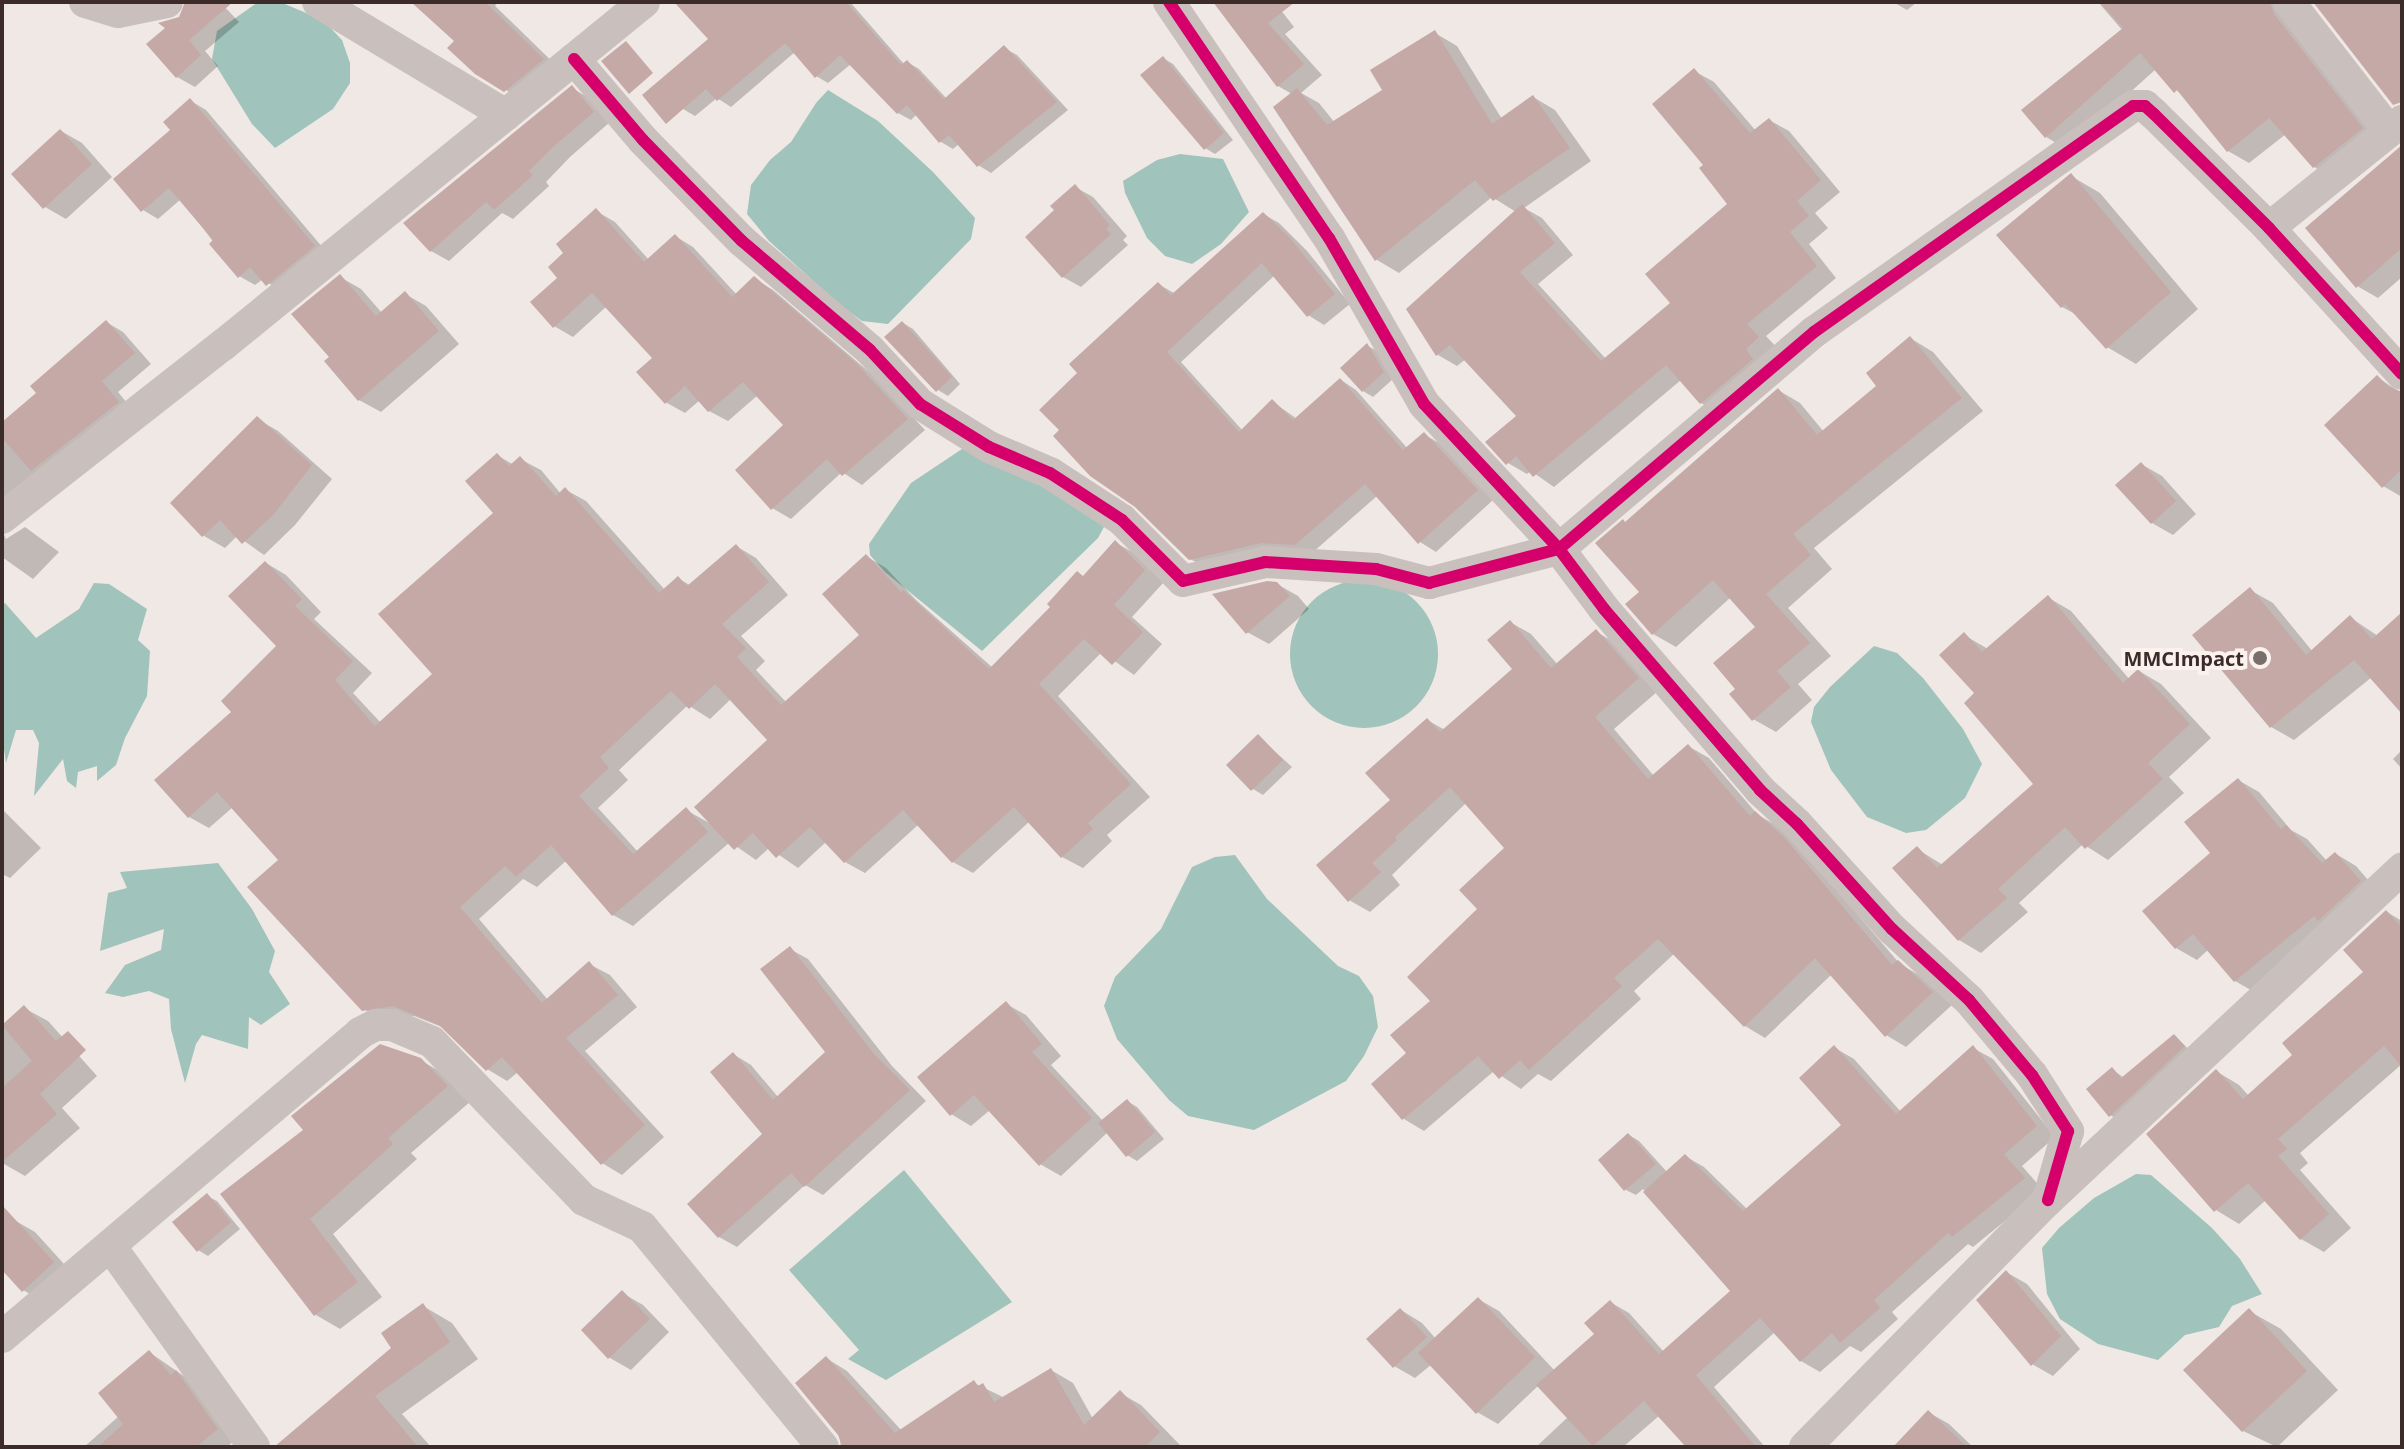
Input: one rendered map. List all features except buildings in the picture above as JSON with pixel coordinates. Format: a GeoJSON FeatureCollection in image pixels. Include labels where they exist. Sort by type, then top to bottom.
{"type":"FeatureCollection","features":[{"type":"Feature","properties":{"kind":"street"},"geometry":{"type":"LineString","coordinates":[[85,2],[118,12],[167,2]]}},
{"type":"Feature","properties":{"kind":"street"},"geometry":{"type":"LineString","coordinates":[[318,2],[506,115]]}},
{"type":"Feature","properties":{"kind":"street"},"geometry":{"type":"LineString","coordinates":[[2,518],[644,2]]}},
{"type":"Feature","properties":{"kind":"street"},"geometry":{"type":"LineString","coordinates":[[1169,2],[1329,238],[1424,404],[1559,549],[1614,621],[1760,790],[1797,824],[1892,929],[1969,1000],[2032,1075],[2068,1131],[2048,1200]]}},
{"type":"Feature","properties":{"kind":"street"},"geometry":{"type":"LineString","coordinates":[[2269,228],[2396,126],[2289,2]]}},
{"type":"Feature","properties":{"kind":"street"},"geometry":{"type":"LineString","coordinates":[[574,59],[643,140],[742,241],[870,350],[920,404],[989,447],[1050,473],[1122,520],[1183,581],[1265,562],[1376,569],[1429,583],[1559,549],[1814,332],[2133,106],[2145,106],[2269,228],[2402,374]]}},
{"type":"Feature","properties":{"kind":"street"},"geometry":{"type":"LineString","coordinates":[[1820,1443],[2048,1200],[2402,869]]}},
{"type":"Feature","properties":{"kind":"street"},"geometry":{"type":"LineString","coordinates":[[2,1337],[360,1033],[376,1025],[392,1025],[432,1042],[584,1200],[642,1227],[823,1447]]}},
{"type":"Feature","properties":{"kind":"street"},"geometry":{"type":"LineString","coordinates":[[111,1247],[254,1447]]}},
{"type":"Feature","properties":{"kind":"water"},"geometry":{"type":"Polygon","coordinates":[[[258,2],[280,2],[323,20],[342,40],[350,63],[350,83],[333,109],[275,148],[252,124],[212,59],[217,31],[258,2]]]}},
{"type":"Feature","properties":{"kind":"water"},"geometry":{"type":"Polygon","coordinates":[[[828,90],[878,121],[933,172],[975,218],[971,239],[888,324],[862,321],[840,305],[769,241],[747,214],[751,185],[770,160],[791,142],[828,90]]]}},
{"type":"Feature","properties":{"kind":"water"},"geometry":{"type":"Polygon","coordinates":[[[1180,154],[1223,159],[1249,212],[1221,244],[1192,264],[1165,256],[1147,238],[1125,193],[1123,181],[1157,160],[1180,154]]]}},
{"type":"Feature","properties":{"kind":"water"},"geometry":{"type":"Polygon","coordinates":[[[971,443],[1105,525],[1098,538],[982,651],[885,572],[870,555],[869,544],[911,483],[971,443]]]}},
{"type":"Feature","properties":{"kind":"water"},"geometry":{"type":"Polygon","coordinates":[[[1364,580],[1392,586],[1416,602],[1432,626],[1438,654],[1432,682],[1416,706],[1392,722],[1364,728],[1336,722],[1312,706],[1296,682],[1290,654],[1296,626],[1312,602],[1336,586],[1364,580]]]}},
{"type":"Feature","properties":{"kind":"water"},"geometry":{"type":"Polygon","coordinates":[[[94,583],[109,584],[147,609],[138,640],[150,651],[147,696],[125,738],[116,765],[97,781],[97,766],[78,772],[76,788],[67,781],[63,759],[34,796],[39,743],[33,730],[16,730],[6,763],[2,735],[2,605],[5,603],[36,638],[79,609],[94,583]]]}},
{"type":"Feature","properties":{"kind":"water"},"geometry":{"type":"Polygon","coordinates":[[[1874,646],[1897,653],[1923,678],[1963,729],[1982,764],[1965,798],[1926,830],[1906,833],[1867,817],[1831,770],[1811,722],[1814,707],[1830,687],[1874,646]]]}},
{"type":"Feature","properties":{"kind":"water"},"geometry":{"type":"Polygon","coordinates":[[[1235,855],[1267,899],[1338,966],[1359,976],[1373,996],[1378,1027],[1364,1056],[1346,1081],[1254,1130],[1188,1116],[1169,1100],[1117,1039],[1104,1006],[1115,977],[1161,929],[1192,867],[1215,857],[1235,855]]]}},
{"type":"Feature","properties":{"kind":"water"},"geometry":{"type":"Polygon","coordinates":[[[218,863],[252,909],[275,951],[269,972],[290,1004],[261,1025],[249,1017],[248,1049],[202,1035],[196,1044],[185,1083],[171,1029],[169,999],[149,991],[123,997],[105,993],[125,965],[161,950],[164,929],[100,951],[108,893],[127,888],[120,872],[218,863]]]}},
{"type":"Feature","properties":{"kind":"water"},"geometry":{"type":"Polygon","coordinates":[[[904,1170],[1012,1302],[886,1380],[848,1359],[859,1350],[789,1270],[904,1170]]]}},
{"type":"Feature","properties":{"kind":"water"},"geometry":{"type":"Polygon","coordinates":[[[2136,1174],[2151,1175],[2212,1228],[2240,1259],[2262,1294],[2232,1306],[2219,1327],[2185,1335],[2158,1360],[2098,1344],[2060,1319],[2047,1294],[2042,1248],[2059,1228],[2094,1198],[2136,1174]]]}},
{"type":"Feature","properties":{"kind":"cycle path"},"geometry":{"type":"LineString","coordinates":[[1169,2],[1329,238],[1424,404],[1559,549],[1814,332],[2133,106],[2145,106],[2154,114],[2269,228],[2402,374]]}},
{"type":"Feature","properties":{"kind":"cycle path"},"geometry":{"type":"LineString","coordinates":[[574,59],[643,140],[742,241],[870,350],[920,404],[989,447],[1050,473],[1122,520],[1183,581],[1265,562],[1376,569],[1429,583],[1559,549],[1604,609],[1760,790],[1797,824],[1892,929],[1969,1000],[2032,1075],[2068,1131],[2048,1200]]}},
{"type":"Feature","properties":{"kind":"place","name":"MMCImpact"},"geometry":{"type":"Point","coordinates":[2260,658]}}]}
